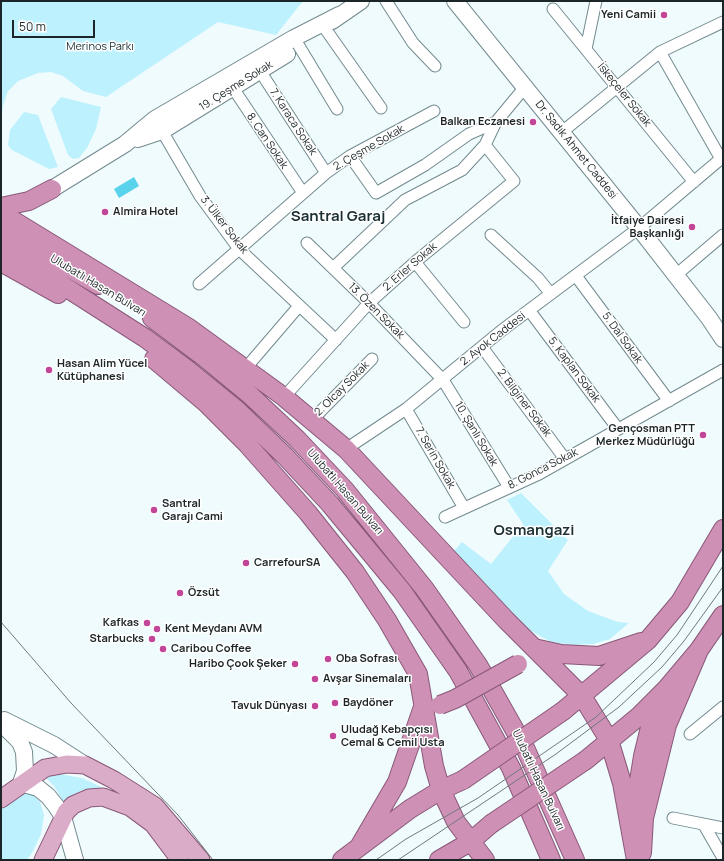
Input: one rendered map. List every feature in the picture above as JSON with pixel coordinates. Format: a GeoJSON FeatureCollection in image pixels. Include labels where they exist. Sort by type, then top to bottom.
{"type":"FeatureCollection","features":[{"type":"Feature","properties":{"kind":"highway"},"geometry":{"type":"LineString","coordinates":[[1,207],[29,201],[52,189]]}},
{"type":"Feature","properties":{"kind":"highway"},"geometry":{"type":"LineString","coordinates":[[30,230],[26,220],[33,206],[52,189]]}},
{"type":"Feature","properties":{"kind":"highway"},"geometry":{"type":"LineString","coordinates":[[1,213],[189,328],[284,397],[346,449],[422,529],[450,562],[533,648],[582,696],[609,740],[622,783],[636,860]]}},
{"type":"Feature","properties":{"kind":"highway","name":"Ulubatlı Hasan Bulvarı"},"geometry":{"type":"LineString","coordinates":[[1,229],[162,324],[249,394],[297,439],[345,490],[424,588],[478,665],[526,750],[575,860]]}},
{"type":"Feature","properties":{"kind":"highway","name":"Ulubatlı Hasan Bulvarı"},"geometry":{"type":"LineString","coordinates":[[1,246],[145,338],[237,410],[285,456],[330,504],[392,580],[458,671],[511,768],[551,860]]}},
{"type":"Feature","properties":{"kind":"highway"},"geometry":{"type":"LineString","coordinates":[[1,262],[63,297],[98,308],[110,328],[158,362],[205,402],[248,444],[308,513],[355,572],[387,620],[418,674],[432,704],[434,766],[441,790],[456,822],[485,860]]}},
{"type":"Feature","properties":{"kind":"highway"},"geometry":{"type":"LineString","coordinates":[[74,271],[189,328]]}},
{"type":"Feature","properties":{"kind":"highway"},"geometry":{"type":"LineString","coordinates":[[342,860],[410,809],[441,790],[463,780],[563,711],[648,640],[680,602],[723,529]]}},
{"type":"Feature","properties":{"kind":"highway"},"geometry":{"type":"LineString","coordinates":[[439,860],[470,842],[490,824],[586,760],[638,717],[668,688],[699,650],[723,615]]}},
{"type":"Feature","properties":{"kind":"highway"},"geometry":{"type":"LineString","coordinates":[[533,648],[561,654],[599,656],[648,640]]}},
{"type":"Feature","properties":{"kind":"highway"},"geometry":{"type":"LineString","coordinates":[[432,704],[455,699],[518,664],[533,648]]}},
{"type":"Feature","properties":{"kind":"highway"},"geometry":{"type":"LineString","coordinates":[[641,860],[644,818],[667,725],[699,650]]}},
{"type":"Feature","properties":{"kind":"highway"},"geometry":{"type":"LineString","coordinates":[[631,829],[642,756],[651,724],[668,688]]}},
{"type":"Feature","properties":{"kind":"highway"},"geometry":{"type":"LineString","coordinates":[[359,847],[397,782],[432,704]]}},
{"type":"Feature","properties":{"kind":"main road","name":"19. Çeşme Sokak"},"geometry":{"type":"LineString","coordinates":[[52,189],[125,144],[155,119],[294,38],[339,15],[361,1]]}},
{"type":"Feature","properties":{"kind":"main road","name":"Dr. Sadık Ahmet Caddesi"},"geometry":{"type":"LineString","coordinates":[[454,1],[639,228],[723,339]]}},
{"type":"Feature","properties":{"kind":"main road","name":"19. Çeşme Sokak"},"geometry":{"type":"LineString","coordinates":[[125,144],[153,132],[162,131],[299,46],[339,15]]}},
{"type":"Feature","properties":{"kind":"main road"},"geometry":{"type":"LineString","coordinates":[[1,719],[54,745],[155,806],[201,860]]}},
{"type":"Feature","properties":{"kind":"main road"},"geometry":{"type":"LineString","coordinates":[[1,723],[20,742],[24,752],[26,760],[21,783]]}},
{"type":"Feature","properties":{"kind":"main road"},"geometry":{"type":"LineString","coordinates":[[1,799],[21,783],[46,768],[67,764],[85,765]]}},
{"type":"Feature","properties":{"kind":"main road"},"geometry":{"type":"LineString","coordinates":[[21,783],[38,788],[48,796],[64,815],[74,853]]}},
{"type":"Feature","properties":{"kind":"main road"},"geometry":{"type":"LineString","coordinates":[[43,860],[64,815],[73,805],[89,798],[104,797],[130,807],[153,824],[180,860]]}},
{"type":"Feature","properties":{"kind":"street"},"geometry":{"type":"LineString","coordinates":[[386,1],[413,43],[435,66]]}},
{"type":"Feature","properties":{"kind":"street"},"geometry":{"type":"LineString","coordinates":[[586,49],[596,1]]}},
{"type":"Feature","properties":{"kind":"street","name":"İskeçeler Sokak"},"geometry":{"type":"LineString","coordinates":[[553,9],[694,182]]}},
{"type":"Feature","properties":{"kind":"street"},"geometry":{"type":"LineString","coordinates":[[562,132],[616,86],[660,52],[723,22]]}},
{"type":"Feature","properties":{"kind":"street"},"geometry":{"type":"LineString","coordinates":[[324,28],[382,108]]}},
{"type":"Feature","properties":{"kind":"street"},"geometry":{"type":"LineString","coordinates":[[299,46],[336,109]]}},
{"type":"Feature","properties":{"kind":"street"},"geometry":{"type":"LineString","coordinates":[[660,52],[722,158]]}},
{"type":"Feature","properties":{"kind":"street","name":"7. Karaca Sokak"},"geometry":{"type":"LineString","coordinates":[[260,71],[326,173]]}},
{"type":"Feature","properties":{"kind":"street"},"geometry":{"type":"LineString","coordinates":[[333,268],[405,200],[462,170],[485,145],[496,122],[525,87]]}},
{"type":"Feature","properties":{"kind":"street","name":"8. Can Sokak"},"geometry":{"type":"LineString","coordinates":[[233,88],[303,193]]}},
{"type":"Feature","properties":{"kind":"street","name":"2. Çeşme Sokak"},"geometry":{"type":"LineString","coordinates":[[199,284],[326,173],[350,156],[434,111]]}},
{"type":"Feature","properties":{"kind":"street"},"geometry":{"type":"LineString","coordinates":[[350,156],[376,193],[425,165],[469,134],[496,122]]}},
{"type":"Feature","properties":{"kind":"street","name":"3. Ülker Sokak"},"geometry":{"type":"LineString","coordinates":[[162,131],[200,196],[239,249],[336,340]]}},
{"type":"Feature","properties":{"kind":"street","name":"2. Erler Sokak"},"geometry":{"type":"LineString","coordinates":[[284,397],[369,303],[415,262],[514,181],[485,145]]}},
{"type":"Feature","properties":{"kind":"street","name":"2. Ayok Caddesi"},"geometry":{"type":"LineString","coordinates":[[346,449],[406,409],[529,310],[639,228],[722,158]]}},
{"type":"Feature","properties":{"kind":"street"},"geometry":{"type":"LineString","coordinates":[[491,235],[538,278],[551,294]]}},
{"type":"Feature","properties":{"kind":"street"},"geometry":{"type":"LineString","coordinates":[[676,275],[723,235]]}},
{"type":"Feature","properties":{"kind":"street","name":"13. Özen Sokak"},"geometry":{"type":"LineString","coordinates":[[307,243],[369,303],[443,380]]}},
{"type":"Feature","properties":{"kind":"street"},"geometry":{"type":"LineString","coordinates":[[415,262],[464,322]]}},
{"type":"Feature","properties":{"kind":"street","name":"5. Dal Sokak"},"geometry":{"type":"LineString","coordinates":[[576,276],[669,401]]}},
{"type":"Feature","properties":{"kind":"street"},"geometry":{"type":"LineString","coordinates":[[245,369],[299,306]]}},
{"type":"Feature","properties":{"kind":"street","name":"5. Kaplan Sokak"},"geometry":{"type":"LineString","coordinates":[[529,310],[618,429]]}},
{"type":"Feature","properties":{"kind":"street","name":"2. Bilginer Sokak"},"geometry":{"type":"LineString","coordinates":[[482,347],[566,459]]}},
{"type":"Feature","properties":{"kind":"street","name":"2. Olcay Sokak"},"geometry":{"type":"LineString","coordinates":[[312,419],[372,359]]}},
{"type":"Feature","properties":{"kind":"street","name":"8. Gonca Sokak"},"geometry":{"type":"LineString","coordinates":[[445,517],[566,459],[723,370]]}},
{"type":"Feature","properties":{"kind":"street","name":"10. Şanlı Sokak"},"geometry":{"type":"LineString","coordinates":[[443,380],[509,487]]}},
{"type":"Feature","properties":{"kind":"street","name":"7. Serin Sokak"},"geometry":{"type":"LineString","coordinates":[[406,409],[464,508]]}},
{"type":"Feature","properties":{"kind":"street"},"geometry":{"type":"LineString","coordinates":[[690,734],[723,707]]}},
{"type":"Feature","properties":{"kind":"street"},"geometry":{"type":"LineString","coordinates":[[673,818],[723,828]]}},
{"type":"Feature","properties":{"kind":"street"},"geometry":{"type":"LineString","coordinates":[[704,825],[723,858]]}},
{"type":"Feature","properties":{"kind":"green space","name":"Merinos Parkı"},"geometry":{"type":"Polygon","coordinates":[[[1,1],[303,1],[276,35],[218,22],[106,97],[83,91],[63,76],[51,72],[38,73],[18,81],[8,91],[3,105],[1,122],[1,1]]]}},
{"type":"Feature","properties":{"kind":"green space"},"geometry":{"type":"Polygon","coordinates":[[[61,97],[101,107],[96,129],[87,148],[79,158],[73,159],[68,155],[51,109],[61,97]]]}},
{"type":"Feature","properties":{"kind":"green space"},"geometry":{"type":"Polygon","coordinates":[[[24,112],[38,115],[58,167],[49,169],[12,150],[8,145],[10,130],[24,112]]]}},
{"type":"Feature","properties":{"kind":"green space"},"geometry":{"type":"Polygon","coordinates":[[[521,493],[568,540],[548,571],[564,594],[588,611],[618,622],[629,623],[610,639],[593,644],[573,645],[551,642],[529,630],[454,551],[462,542],[491,564],[523,524],[507,500],[521,493]]]}},
{"type":"Feature","properties":{"kind":"green space"},"geometry":{"type":"Polygon","coordinates":[[[59,774],[82,778],[103,788],[82,790],[63,801],[54,786],[44,776],[59,774]]]}},
{"type":"Feature","properties":{"kind":"green space"},"geometry":{"type":"Polygon","coordinates":[[[25,791],[33,795],[40,802],[44,815],[41,834],[27,860],[1,860],[1,808],[9,799],[25,791]]]}},
{"type":"Feature","properties":{"kind":"water"},"geometry":{"type":"Polygon","coordinates":[[[134,177],[139,186],[119,198],[114,189],[134,177]]]}},
{"type":"Feature","properties":{"kind":"tram line"},"geometry":{"type":"LineString","coordinates":[[376,860],[406,839],[478,798],[596,717],[654,662],[677,635],[723,566]]}},
{"type":"Feature","properties":{"kind":"tram line"},"geometry":{"type":"LineString","coordinates":[[398,860],[556,754],[619,707],[662,667],[684,641],[723,587]]}},
{"type":"Feature","properties":{"kind":"tram line"},"geometry":{"type":"LineString","coordinates":[[1,622],[71,703],[178,815],[213,860]]}},
{"type":"Feature","properties":{"kind":"place","name":"Yeni Camii"},"geometry":{"type":"Point","coordinates":[664,15]}},
{"type":"Feature","properties":{"kind":"place","name":"Balkan Eczanesi"},"geometry":{"type":"Point","coordinates":[533,122]}},
{"type":"Feature","properties":{"kind":"place","name":"Almira Hotel"},"geometry":{"type":"Point","coordinates":[105,212]}},
{"type":"Feature","properties":{"kind":"place","name":"İtfaiye Dairesi Başkanlığı"},"geometry":{"type":"Point","coordinates":[692,227]}},
{"type":"Feature","properties":{"kind":"place","name":"Hasan Alim Yücel Kütüphanesi"},"geometry":{"type":"Point","coordinates":[49,370]}},
{"type":"Feature","properties":{"kind":"place","name":"Gençosman PTT Merkez Müdürlüğü"},"geometry":{"type":"Point","coordinates":[703,435]}},
{"type":"Feature","properties":{"kind":"place","name":"Santral Garajı Cami"},"geometry":{"type":"Point","coordinates":[154,510]}},
{"type":"Feature","properties":{"kind":"place","name":"CarrefourSA"},"geometry":{"type":"Point","coordinates":[246,563]}},
{"type":"Feature","properties":{"kind":"place","name":"Özsüt"},"geometry":{"type":"Point","coordinates":[180,593]}},
{"type":"Feature","properties":{"kind":"place","name":"Kafkas"},"geometry":{"type":"Point","coordinates":[147,623]}},
{"type":"Feature","properties":{"kind":"place","name":"Kent Meydanı AVM"},"geometry":{"type":"Point","coordinates":[157,629]}},
{"type":"Feature","properties":{"kind":"place","name":"Starbucks"},"geometry":{"type":"Point","coordinates":[152,639]}},
{"type":"Feature","properties":{"kind":"place","name":"Caribou Coffee"},"geometry":{"type":"Point","coordinates":[163,649]}},
{"type":"Feature","properties":{"kind":"place","name":"Oba Sofrası"},"geometry":{"type":"Point","coordinates":[328,659]}},
{"type":"Feature","properties":{"kind":"place","name":"Haribo Çook Şeker"},"geometry":{"type":"Point","coordinates":[295,664]}},
{"type":"Feature","properties":{"kind":"place","name":"Avşar Sinemaları"},"geometry":{"type":"Point","coordinates":[315,679]}},
{"type":"Feature","properties":{"kind":"place","name":"Baydöner"},"geometry":{"type":"Point","coordinates":[335,703]}},
{"type":"Feature","properties":{"kind":"place","name":"Tavuk Dünyası"},"geometry":{"type":"Point","coordinates":[315,706]}},
{"type":"Feature","properties":{"kind":"place","name":"Uludağ Kebapçısı Cemal & Cemil Usta"},"geometry":{"type":"Point","coordinates":[333,736]}},
{"type":"Feature","properties":{"kind":"district","name":"Santral Garaj"},"geometry":{"type":"Point","coordinates":[338,217]}},
{"type":"Feature","properties":{"kind":"district","name":"Osmangazi"},"geometry":{"type":"Point","coordinates":[534,531]}}]}
